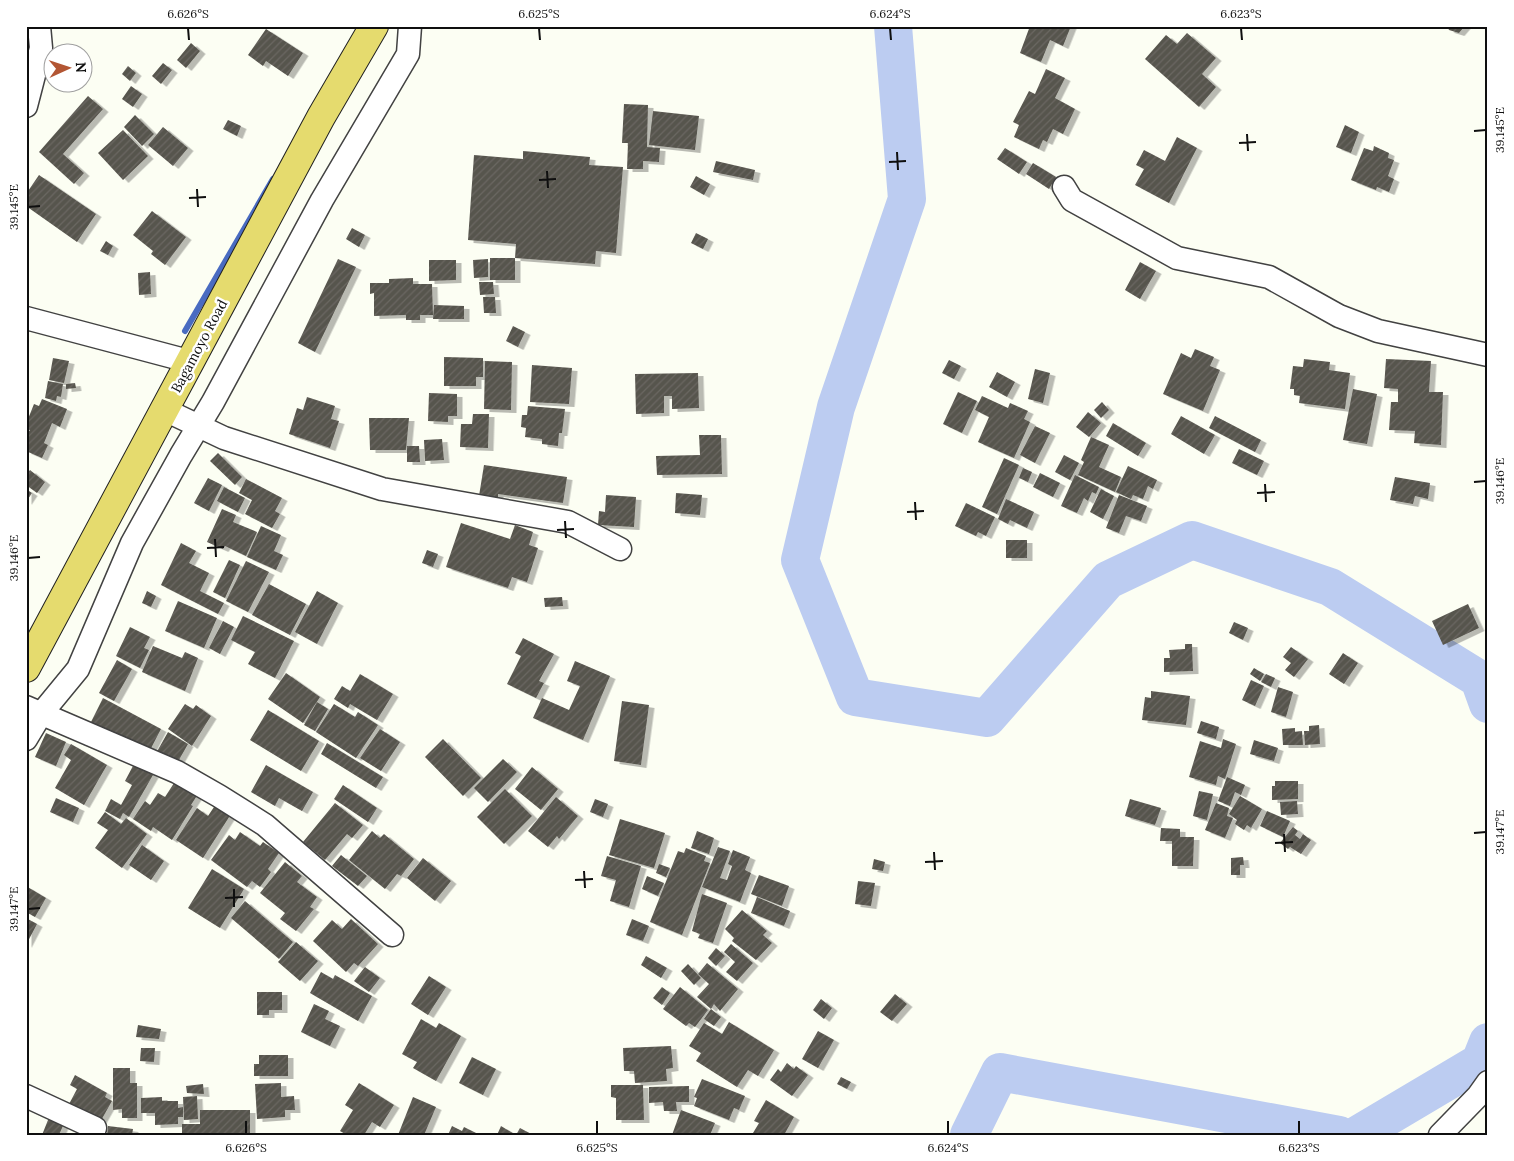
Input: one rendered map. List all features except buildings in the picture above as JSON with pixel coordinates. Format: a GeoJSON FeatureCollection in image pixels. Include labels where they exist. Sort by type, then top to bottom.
{"type":"FeatureCollection","features":[{"type":"Feature","properties":{"kind":"highway","name":"Bagamoyo Road"},"geometry":{"type":"LineString","coordinates":[[26,668],[192,362],[321,117],[374,26]]}},
{"type":"Feature","properties":{"kind":"street"},"geometry":{"type":"LineString","coordinates":[[26,106],[41,48],[39,26]]}},
{"type":"Feature","properties":{"kind":"street"},"geometry":{"type":"LineString","coordinates":[[26,739],[34,710],[78,670],[132,544],[322,200],[408,54],[410,26]]}},
{"type":"Feature","properties":{"kind":"street"},"geometry":{"type":"LineString","coordinates":[[1064,188],[1072,200],[1177,258],[1269,277],[1339,316],[1378,331],[1488,355]]}},
{"type":"Feature","properties":{"kind":"street"},"geometry":{"type":"LineString","coordinates":[[26,318],[192,362]]}},
{"type":"Feature","properties":{"kind":"street"},"geometry":{"type":"LineString","coordinates":[[165,410],[224,438],[382,489],[568,522],[620,549]]}},
{"type":"Feature","properties":{"kind":"street"},"geometry":{"type":"LineString","coordinates":[[34,710],[177,772],[219,796],[265,825],[392,935]]}},
{"type":"Feature","properties":{"kind":"street"},"geometry":{"type":"LineString","coordinates":[[1440,1135],[1478,1096],[1488,1082]]}},
{"type":"Feature","properties":{"kind":"street"},"geometry":{"type":"LineString","coordinates":[[26,1096],[95,1128]]}},
{"type":"Feature","properties":{"kind":"waterway"},"geometry":{"type":"LineString","coordinates":[[893,26],[907,199],[836,407],[800,560],[855,697],[987,718],[1108,580],[1192,540],[1330,587],[1479,679],[1488,704]]}},
{"type":"Feature","properties":{"kind":"waterway"},"geometry":{"type":"LineString","coordinates":[[185,331],[273,179]]}},
{"type":"Feature","properties":{"kind":"waterway"},"geometry":{"type":"LineString","coordinates":[[1357,1135],[1480,1062],[1488,1042]]}},
{"type":"Feature","properties":{"kind":"waterway"},"geometry":{"type":"LineString","coordinates":[[969,1135],[1000,1072],[1339,1135]]}}]}
